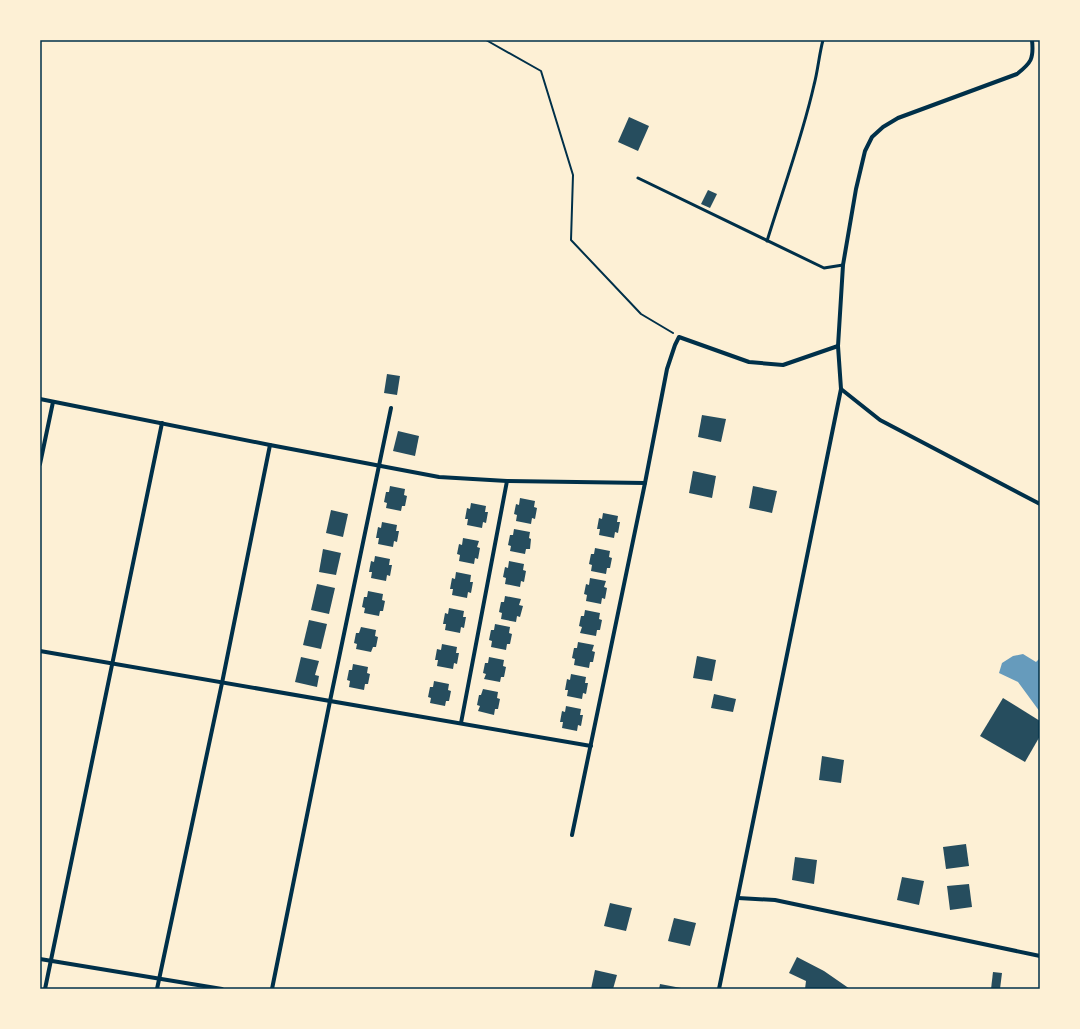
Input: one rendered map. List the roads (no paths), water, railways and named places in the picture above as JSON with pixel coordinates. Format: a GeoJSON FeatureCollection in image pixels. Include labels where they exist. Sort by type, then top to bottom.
{"type":"FeatureCollection","features":[{"type":"Feature","properties":{"kind":"street"},"geometry":{"type":"LineString","coordinates":[[719,989],[841,389],[838,346],[843,266],[856,189],[865,151],[872,137],[883,127],[898,118],[1017,74],[1029,65],[1033,50],[1032,40]]}},
{"type":"Feature","properties":{"kind":"street"},"geometry":{"type":"LineString","coordinates":[[572,835],[645,483],[667,369],[679,337],[749,362],[783,365],[838,346]]}},
{"type":"Feature","properties":{"kind":"street"},"geometry":{"type":"LineString","coordinates":[[841,389],[880,420],[1040,504]]}},
{"type":"Feature","properties":{"kind":"street"},"geometry":{"type":"LineString","coordinates":[[40,399],[439,477],[507,481],[645,483]]}},
{"type":"Feature","properties":{"kind":"street"},"geometry":{"type":"LineString","coordinates":[[40,464],[53,402]]}},
{"type":"Feature","properties":{"kind":"street"},"geometry":{"type":"LineString","coordinates":[[272,989],[391,408]]}},
{"type":"Feature","properties":{"kind":"street"},"geometry":{"type":"LineString","coordinates":[[45,989],[162,423]]}},
{"type":"Feature","properties":{"kind":"street"},"geometry":{"type":"LineString","coordinates":[[156,989],[222,683],[270,445]]}},
{"type":"Feature","properties":{"kind":"street"},"geometry":{"type":"LineString","coordinates":[[461,723],[507,481]]}},
{"type":"Feature","properties":{"kind":"street"},"geometry":{"type":"LineString","coordinates":[[40,651],[591,746]]}},
{"type":"Feature","properties":{"kind":"street"},"geometry":{"type":"LineString","coordinates":[[738,898],[775,900],[1040,956]]}},
{"type":"Feature","properties":{"kind":"street"},"geometry":{"type":"LineString","coordinates":[[40,959],[222,989]]}},
{"type":"Feature","properties":{"kind":"lane"},"geometry":{"type":"LineString","coordinates":[[767,241],[804,124],[823,40]]}},
{"type":"Feature","properties":{"kind":"lane"},"geometry":{"type":"LineString","coordinates":[[638,178],[824,268],[843,266]]}},
{"type":"Feature","properties":{"kind":"water"},"geometry":{"type":"Polygon","coordinates":[[[1023,654],[1036,662],[1040,658],[1040,712],[1018,682],[999,673],[1002,663],[1013,656],[1023,654]]]}}]}
